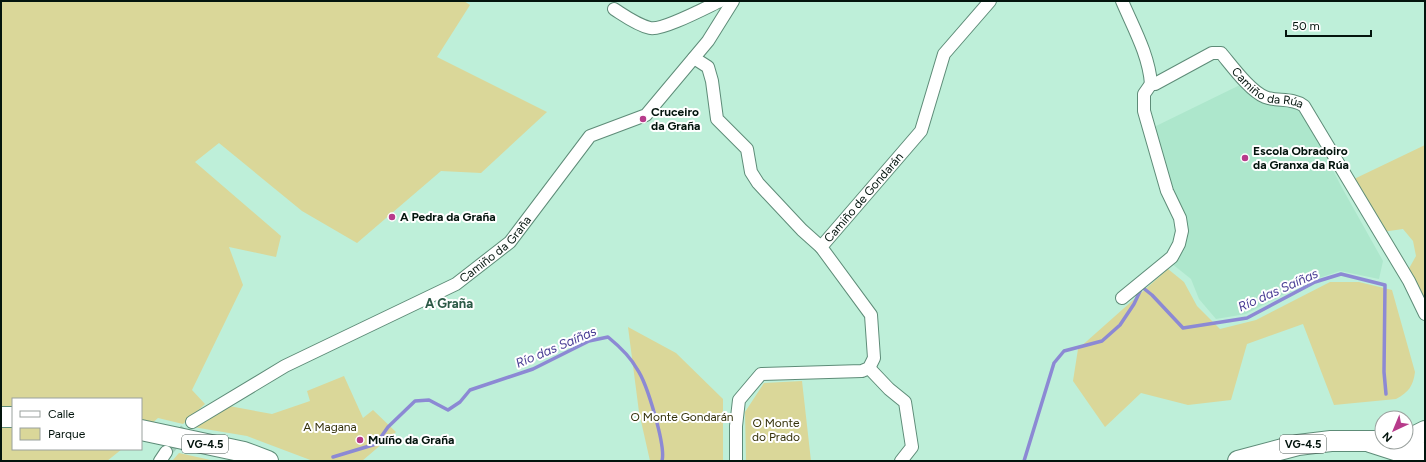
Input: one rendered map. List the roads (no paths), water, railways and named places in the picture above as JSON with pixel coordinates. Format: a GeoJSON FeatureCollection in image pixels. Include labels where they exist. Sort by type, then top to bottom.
{"type":"FeatureCollection","features":[{"type":"Feature","properties":{"kind":"highway"},"geometry":{"type":"LineString","coordinates":[[1,417],[12,417]]}},
{"type":"Feature","properties":{"kind":"highway","name":"VG-4.5"},"geometry":{"type":"LineString","coordinates":[[142,430],[244,452],[268,461]]}},
{"type":"Feature","properties":{"kind":"highway"},"geometry":{"type":"LineString","coordinates":[[1414,436],[1425,431]]}},
{"type":"Feature","properties":{"kind":"highway","name":"VG-4.5"},"geometry":{"type":"LineString","coordinates":[[1238,461],[1298,445],[1331,441],[1374,442]]}},
{"type":"Feature","properties":{"kind":"highway"},"geometry":{"type":"LineString","coordinates":[[1396,450],[1401,452],[1425,453]]}},
{"type":"Feature","properties":{"kind":"street"},"geometry":{"type":"LineString","coordinates":[[614,9],[652,29],[665,26],[720,1]]}},
{"type":"Feature","properties":{"kind":"street","name":"Camiño da Graña"},"geometry":{"type":"LineString","coordinates":[[192,422],[285,366],[456,284],[510,242],[590,136],[646,115],[708,41],[733,1]]}},
{"type":"Feature","properties":{"kind":"street","name":"Camiño de Gondarán"},"geometry":{"type":"LineString","coordinates":[[870,368],[874,358],[871,315],[821,247],[921,131],[944,54],[990,1]]}},
{"type":"Feature","properties":{"kind":"street"},"geometry":{"type":"LineString","coordinates":[[1122,1],[1138,38],[1150,74],[1151,84],[1144,94],[1144,111],[1167,191],[1180,218],[1182,231],[1179,244],[1172,258],[1122,298]]}},
{"type":"Feature","properties":{"kind":"street","name":"Camiño da Rúa"},"geometry":{"type":"LineString","coordinates":[[1151,84],[1155,84],[1212,52],[1217,52],[1221,53],[1255,91],[1265,97],[1289,100],[1304,106],[1409,281],[1425,314]]}},
{"type":"Feature","properties":{"kind":"street"},"geometry":{"type":"LineString","coordinates":[[694,58],[708,66],[712,81],[717,119],[747,149],[751,172],[758,183],[802,230],[821,247]]}},
{"type":"Feature","properties":{"kind":"street"},"geometry":{"type":"LineString","coordinates":[[736,461],[736,426],[739,400],[761,374],[862,371],[870,368],[889,389],[904,402],[912,447],[902,460]]}},
{"type":"Feature","properties":{"kind":"waterway","name":"Río das Saíñas"},"geometry":{"type":"LineString","coordinates":[[1024,461],[1054,363],[1064,351],[1102,341],[1120,325],[1134,304],[1142,287],[1152,295],[1183,328],[1247,318],[1315,282],[1341,274],[1385,285],[1384,372],[1386,394]]}},
{"type":"Feature","properties":{"kind":"waterway","name":"Río das Saíñas"},"geometry":{"type":"LineString","coordinates":[[333,457],[376,444],[388,427],[415,401],[429,400],[448,410],[460,402],[470,390],[533,369],[589,341],[608,337],[628,356],[646,387],[655,415],[661,442],[662,461]]}},
{"type":"Feature","properties":{"kind":"tunnel"},"geometry":{"type":"LineString","coordinates":[[166,452],[192,422]]}},
{"type":"Feature","properties":{"kind":"place","name":"Cruceiro da Graña"},"geometry":{"type":"Point","coordinates":[643,119]}},
{"type":"Feature","properties":{"kind":"place","name":"Escola Obradoiro da Granxa da Rúa"},"geometry":{"type":"Point","coordinates":[1245,158]}},
{"type":"Feature","properties":{"kind":"place","name":"A Pedra da Graña"},"geometry":{"type":"Point","coordinates":[392,217]}},
{"type":"Feature","properties":{"kind":"place","name":"Muíño da Graña"},"geometry":{"type":"Point","coordinates":[360,440]}},
{"type":"Feature","properties":{"kind":"district","name":"A Graña"},"geometry":{"type":"Point","coordinates":[449,303]}},
{"type":"Feature","properties":{"kind":"park label","name":"O Monte Gondarán"},"geometry":{"type":"Point","coordinates":[682,417]}},
{"type":"Feature","properties":{"kind":"park label","name":"A Magana"},"geometry":{"type":"Point","coordinates":[330,427]}},
{"type":"Feature","properties":{"kind":"park label","name":"O Monte do Prado"},"geometry":{"type":"Point","coordinates":[776,430]}}]}
